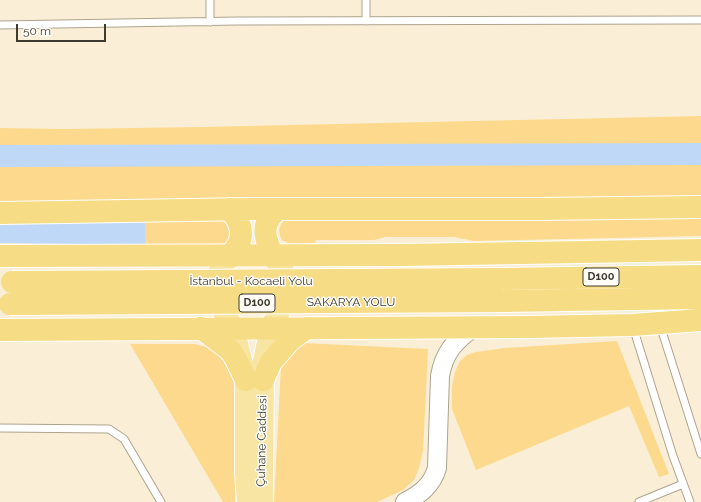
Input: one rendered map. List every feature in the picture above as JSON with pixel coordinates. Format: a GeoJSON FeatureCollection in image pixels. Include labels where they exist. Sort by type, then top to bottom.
{"type":"FeatureCollection","features":[{"type":"Feature","properties":{"kind":"highway"},"geometry":{"type":"LineString","coordinates":[[0,213],[229,209],[538,209],[701,207]]}},
{"type":"Feature","properties":{"kind":"highway"},"geometry":{"type":"LineString","coordinates":[[229,209],[237,217],[241,232],[237,247],[230,256]]}},
{"type":"Feature","properties":{"kind":"highway"},"geometry":{"type":"LineString","coordinates":[[273,256],[267,243],[265,233],[266,224],[272,214],[278,209]]}},
{"type":"Feature","properties":{"kind":"highway"},"geometry":{"type":"LineString","coordinates":[[0,256],[273,256],[701,250]]}},
{"type":"Feature","properties":{"kind":"highway"},"geometry":{"type":"LineString","coordinates":[[335,255],[324,266],[317,277],[316,291],[320,306],[327,317],[338,328]]}},
{"type":"Feature","properties":{"kind":"highway"},"geometry":{"type":"LineString","coordinates":[[169,328],[181,319],[188,309],[192,293],[190,275],[185,265],[176,256]]}},
{"type":"Feature","properties":{"kind":"highway","name":"İstanbul - Kocaeli Yolu"},"geometry":{"type":"LineString","coordinates":[[6,282],[501,279],[701,276]]}},
{"type":"Feature","properties":{"kind":"highway","name":"SAKARYA YOLU"},"geometry":{"type":"LineString","coordinates":[[5,304],[504,301],[701,298]]}},
{"type":"Feature","properties":{"kind":"highway"},"geometry":{"type":"LineString","coordinates":[[0,330],[632,325],[701,320]]}},
{"type":"Feature","properties":{"kind":"highway"},"geometry":{"type":"LineString","coordinates":[[660,323],[701,324]]}},
{"type":"Feature","properties":{"kind":"highway"},"geometry":{"type":"LineString","coordinates":[[201,328],[230,350],[254,380],[290,340],[307,328]]}},
{"type":"Feature","properties":{"kind":"main road"},"geometry":{"type":"LineString","coordinates":[[230,256],[218,274],[215,290],[219,303],[233,328],[254,380]]}},
{"type":"Feature","properties":{"kind":"main road"},"geometry":{"type":"LineString","coordinates":[[254,380],[263,366],[271,328],[284,301],[288,288],[284,273],[273,256]]}},
{"type":"Feature","properties":{"kind":"main road","name":"Çuhane Caddesi"},"geometry":{"type":"LineString","coordinates":[[248,502],[246,471],[254,380]]}},
{"type":"Feature","properties":{"kind":"main road","name":"Çuhane Caddesi"},"geometry":{"type":"LineString","coordinates":[[254,380],[262,502]]}},
{"type":"Feature","properties":{"kind":"street"},"geometry":{"type":"LineString","coordinates":[[406,502],[417,496],[433,479],[437,468],[440,376],[442,366],[450,348],[474,327]]}},
{"type":"Feature","properties":{"kind":"lane"},"geometry":{"type":"LineString","coordinates":[[210,0],[210,22]]}},
{"type":"Feature","properties":{"kind":"lane"},"geometry":{"type":"LineString","coordinates":[[366,0],[366,21]]}},
{"type":"Feature","properties":{"kind":"lane"},"geometry":{"type":"LineString","coordinates":[[0,25],[210,22],[701,20]]}},
{"type":"Feature","properties":{"kind":"lane"},"geometry":{"type":"LineString","coordinates":[[660,323],[701,454]]}},
{"type":"Feature","properties":{"kind":"lane"},"geometry":{"type":"LineString","coordinates":[[632,325],[690,502]]}},
{"type":"Feature","properties":{"kind":"lane"},"geometry":{"type":"LineString","coordinates":[[0,428],[109,429],[124,439],[161,502]]}},
{"type":"Feature","properties":{"kind":"lane"},"geometry":{"type":"LineString","coordinates":[[639,502],[683,484]]}},
{"type":"Feature","properties":{"kind":"shaded area"},"geometry":{"type":"Polygon","coordinates":[[[701,116],[701,197],[0,204],[0,128],[65,129],[201,127],[701,116]]]}},
{"type":"Feature","properties":{"kind":"shaded area"},"geometry":{"type":"Polygon","coordinates":[[[701,213],[701,236],[474,241],[454,237],[386,237],[374,240],[316,240],[315,243],[292,245],[282,240],[279,230],[281,224],[289,218],[701,213]]]}},
{"type":"Feature","properties":{"kind":"shaded area"},"geometry":{"type":"Polygon","coordinates":[[[145,220],[225,220],[231,232],[229,240],[223,244],[145,245],[145,220]]]}},
{"type":"Feature","properties":{"kind":"shaded area"},"geometry":{"type":"Polygon","coordinates":[[[617,341],[669,474],[659,477],[629,406],[476,470],[452,409],[452,386],[455,372],[460,361],[467,355],[476,352],[505,348],[617,341]]]}},
{"type":"Feature","properties":{"kind":"shaded area"},"geometry":{"type":"Polygon","coordinates":[[[302,343],[428,349],[423,451],[419,468],[414,480],[403,490],[377,502],[274,502],[281,367],[285,357],[302,343]]]}},
{"type":"Feature","properties":{"kind":"shaded area"},"geometry":{"type":"Polygon","coordinates":[[[130,344],[195,344],[217,352],[228,362],[236,385],[237,463],[235,502],[223,502],[130,344]]]}},
{"type":"Feature","properties":{"kind":"water"},"geometry":{"type":"Polygon","coordinates":[[[145,220],[145,245],[0,243],[0,222],[145,220]]]}},
{"type":"Feature","properties":{"kind":"waterway"},"geometry":{"type":"LineString","coordinates":[[0,156],[701,154]]}}]}
